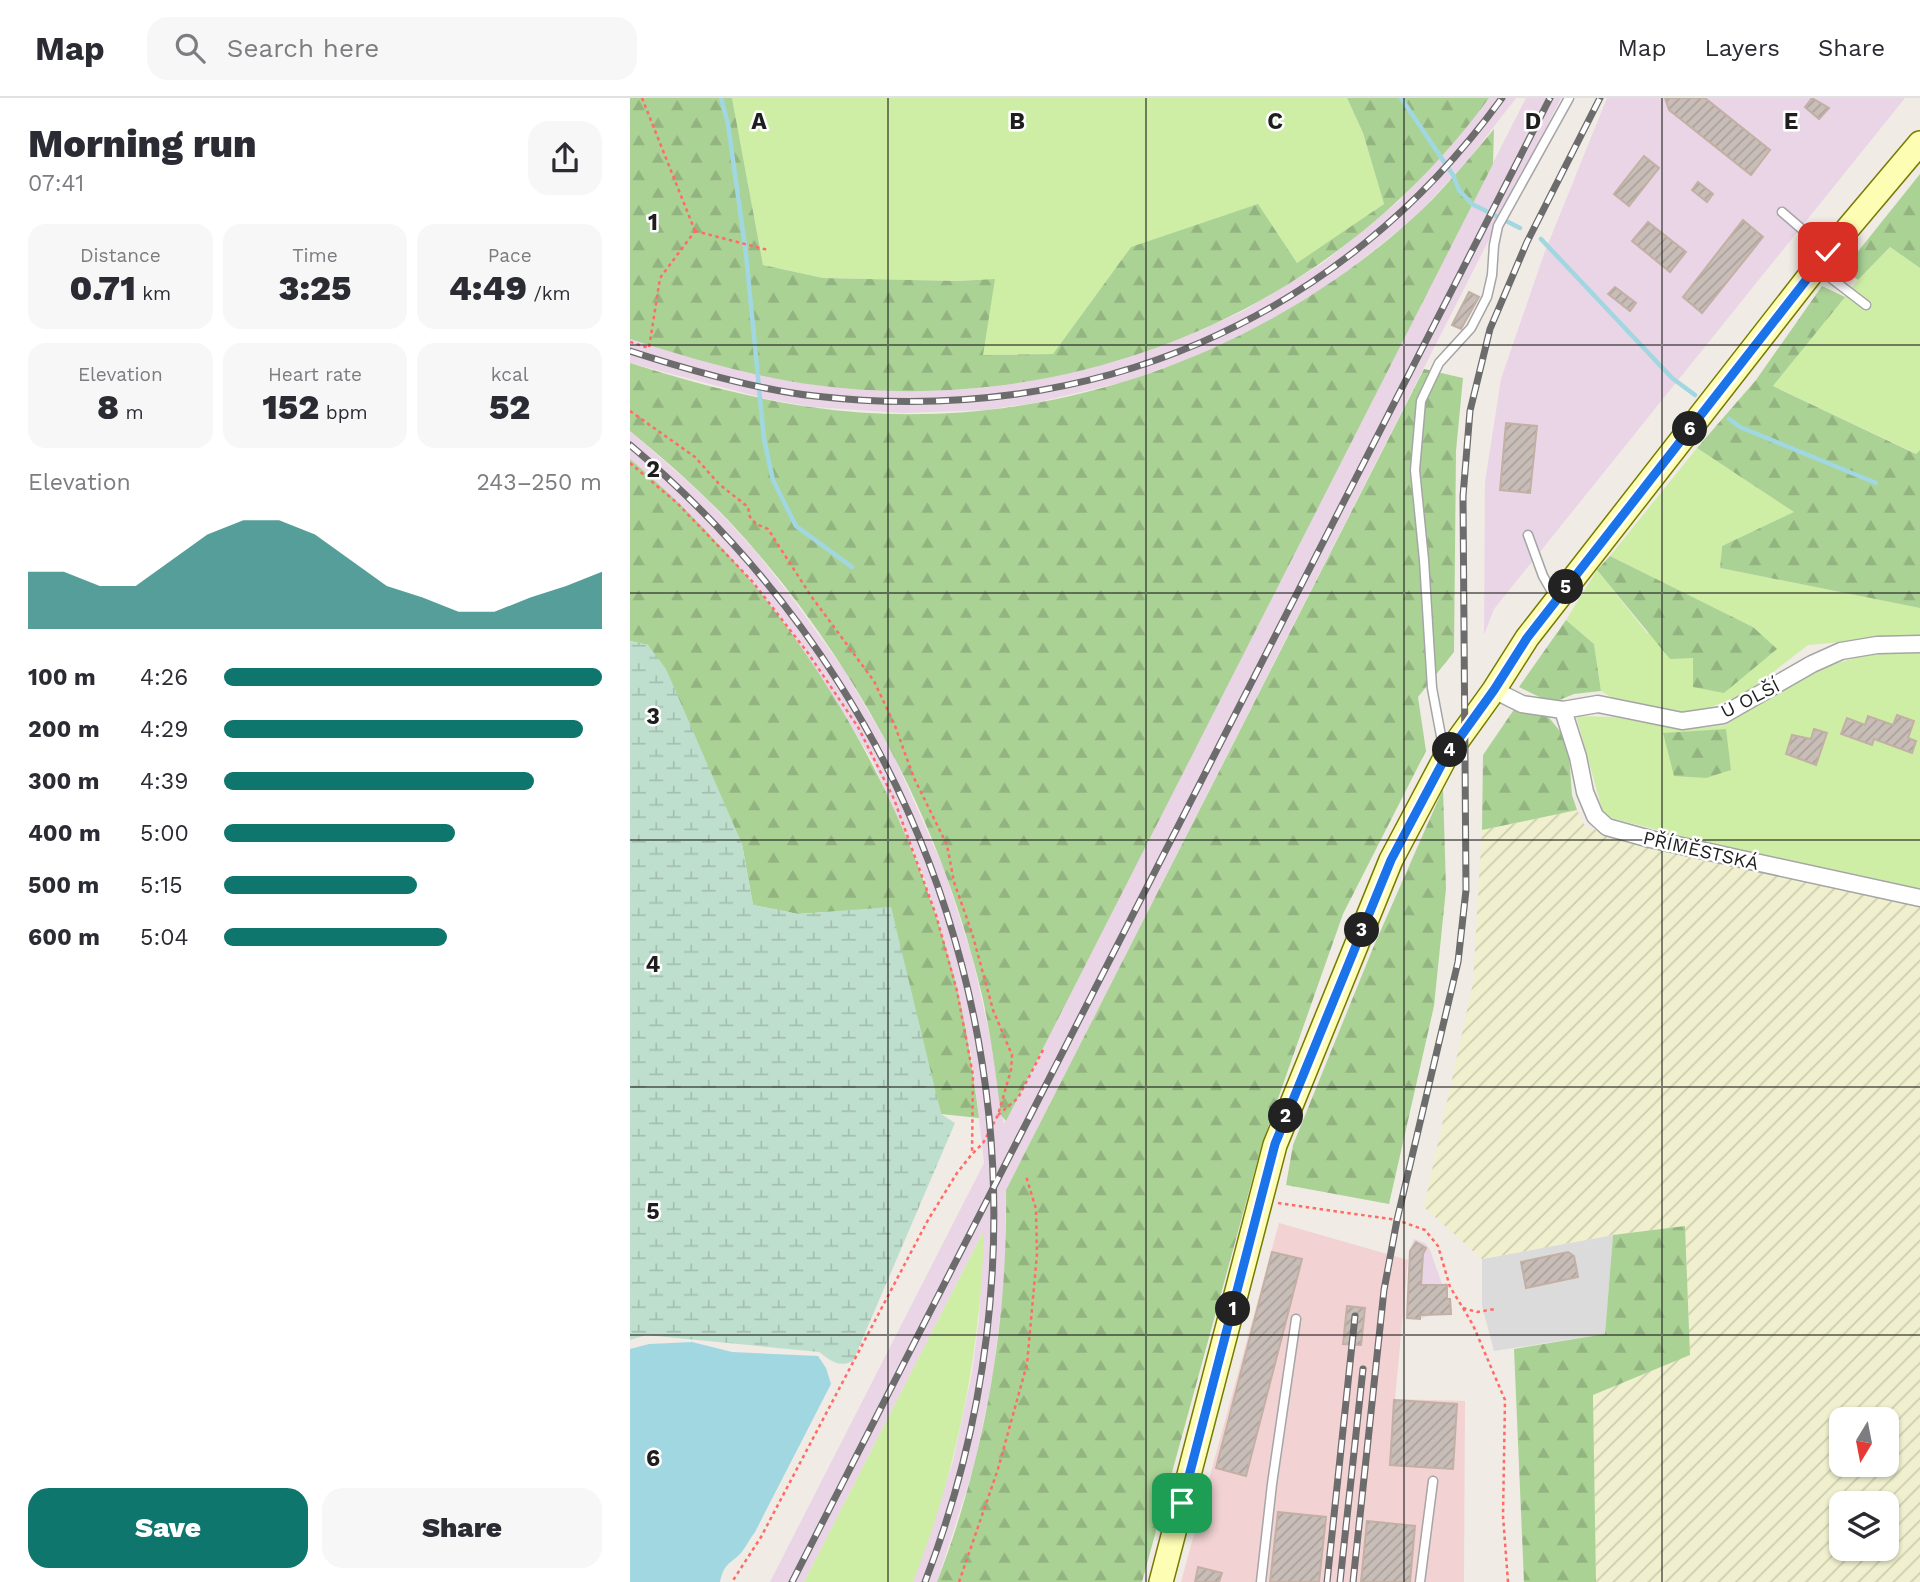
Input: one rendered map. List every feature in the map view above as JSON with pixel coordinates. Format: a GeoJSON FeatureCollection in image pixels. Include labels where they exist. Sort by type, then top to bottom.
{"type":"FeatureCollection","features":[{"type":"Feature","properties":{"kind":"street"},"geometry":{"type":"LineString","coordinates":[[1161,1582],[1275,1144],[1391,860],[1445,758],[1527,638],[1822,259],[1920,143]]}},
{"type":"Feature","properties":{"kind":"street","name":"U OLŠÍ"},"geometry":{"type":"LineString","coordinates":[[1494,690],[1522,704],[1563,710],[1598,704],[1682,721],[1723,715],[1812,664],[1841,651],[1877,645],[1920,645]]}},
{"type":"Feature","properties":{"kind":"street","name":"PŘÍMĚSTSKÁ"},"geometry":{"type":"LineString","coordinates":[[1563,710],[1578,757],[1585,792],[1595,816],[1607,827],[1650,839],[1920,898]]}},
{"type":"Feature","properties":{"kind":"lane"},"geometry":{"type":"LineString","coordinates":[[1445,758],[1432,688],[1415,470],[1421,401],[1439,362],[1471,328],[1487,298],[1498,226],[1569,98]]}},
{"type":"Feature","properties":{"kind":"lane"},"geometry":{"type":"LineString","coordinates":[[1782,212],[1866,305]]}},
{"type":"Feature","properties":{"kind":"lane"},"geometry":{"type":"LineString","coordinates":[[1528,535],[1543,576],[1556,600]]}},
{"type":"Feature","properties":{"kind":"lane"},"geometry":{"type":"LineString","coordinates":[[1261,1582],[1296,1319]]}},
{"type":"Feature","properties":{"kind":"lane"},"geometry":{"type":"LineString","coordinates":[[1420,1582],[1433,1480]]}},
{"type":"Feature","properties":{"kind":"path"},"geometry":{"type":"LineString","coordinates":[[642,98],[695,231]]}},
{"type":"Feature","properties":{"kind":"path"},"geometry":{"type":"LineString","coordinates":[[695,231],[768,250]]}},
{"type":"Feature","properties":{"kind":"path"},"geometry":{"type":"LineString","coordinates":[[630,342],[649,348],[660,278],[695,231]]}},
{"type":"Feature","properties":{"kind":"path"},"geometry":{"type":"LineString","coordinates":[[630,411],[695,457],[719,484],[748,507],[750,517],[756,524],[768,529],[810,596],[874,681],[895,726],[914,778],[947,845],[954,883],[972,933],[993,1010],[1012,1055],[1011,1070],[998,1115],[983,1143],[972,1154],[928,1220],[761,1537],[732,1582]]}},
{"type":"Feature","properties":{"kind":"path"},"geometry":{"type":"LineString","coordinates":[[630,463],[677,502],[752,581],[808,653],[858,727],[894,799],[936,915],[957,991],[973,1075],[972,1154]]}},
{"type":"Feature","properties":{"kind":"path"},"geometry":{"type":"LineString","coordinates":[[998,1115],[1018,1098],[1044,1048]]}},
{"type":"Feature","properties":{"kind":"path"},"geometry":{"type":"LineString","coordinates":[[959,1582],[998,1469],[1027,1364],[1037,1254],[1036,1209],[1026,1176]]}},
{"type":"Feature","properties":{"kind":"path"},"geometry":{"type":"LineString","coordinates":[[1260,1201],[1384,1218],[1425,1230],[1438,1246],[1450,1287],[1473,1325],[1505,1400],[1503,1516],[1508,1582]]}},
{"type":"Feature","properties":{"kind":"path"},"geometry":{"type":"LineString","coordinates":[[1463,1308],[1477,1312],[1495,1309]]}},
{"type":"Feature","properties":{"kind":"shaded area"},"geometry":{"type":"Polygon","coordinates":[[[1489,98],[1516,98],[1465,164],[1414,218],[1335,281],[1255,330],[1211,351],[1124,382],[1034,403],[986,410],[902,413],[812,407],[767,399],[630,363],[630,339],[772,377],[815,385],[902,391],[984,388],[1117,361],[1202,330],[1245,310],[1323,263],[1399,201],[1448,149],[1489,98]]]}},
{"type":"Feature","properties":{"kind":"shaded area"},"geometry":{"type":"Polygon","coordinates":[[[1526,98],[1561,98],[1006,1190],[1005,1275],[993,1376],[974,1467],[937,1582],[913,1582],[953,1461],[972,1373],[979,1319],[983,1232],[804,1582],[770,1582],[984,1163],[979,1118],[971,1054],[950,962],[924,877],[873,762],[825,683],[776,612],[711,535],[630,459],[630,431],[696,489],[756,552],[844,670],[892,752],[944,869],[972,956],[993,1050],[1004,1124],[1526,98]]]}},
{"type":"Feature","properties":{"kind":"shaded area"},"geometry":{"type":"Polygon","coordinates":[[[1607,98],[1905,98],[1494,609],[1484,635],[1485,482],[1501,379],[1544,254],[1607,98]]]}},
{"type":"Feature","properties":{"kind":"shaded area"},"geometry":{"type":"Polygon","coordinates":[[[1279,1223],[1408,1260],[1395,1399],[1465,1401],[1464,1582],[1181,1582],[1279,1223]]]}},
{"type":"Feature","properties":{"kind":"shaded area"},"geometry":{"type":"Polygon","coordinates":[[[1613,1235],[1605,1334],[1494,1351],[1482,1306],[1482,1259],[1613,1235]]]}},
{"type":"Feature","properties":{"kind":"shaded area"},"geometry":{"type":"Polygon","coordinates":[[[1414,1239],[1425,1243],[1442,1284],[1447,1283],[1447,1297],[1451,1299],[1452,1314],[1439,1313],[1419,1319],[1407,1318],[1409,1251],[1414,1239]]]}},
{"type":"Feature","properties":{"kind":"green space"},"geometry":{"type":"Polygon","coordinates":[[[630,98],[732,98],[763,265],[823,278],[957,281],[995,279],[983,355],[1053,354],[1131,247],[1258,204],[1297,263],[1384,204],[1363,133],[1347,98],[1489,98],[1426,173],[1355,237],[1276,291],[1191,334],[1102,365],[1008,384],[912,391],[792,382],[722,366],[630,339],[630,98]]]}},
{"type":"Feature","properties":{"kind":"green space"},"geometry":{"type":"Polygon","coordinates":[[[732,98],[1347,98],[1363,133],[1384,204],[1297,264],[1131,247],[1053,354],[982,355],[994,279],[957,281],[823,278],[763,265],[732,98]]]}},
{"type":"Feature","properties":{"kind":"green space"},"geometry":{"type":"Polygon","coordinates":[[[1494,129],[1493,164],[1006,1121],[1001,1115],[985,1010],[964,929],[916,802],[886,741],[852,682],[773,571],[716,508],[630,431],[630,363],[764,399],[810,407],[892,414],[973,412],[1053,400],[1132,379],[1208,351],[1280,314],[1349,270],[1423,209],[1494,129]]]}},
{"type":"Feature","properties":{"kind":"green space"},"geometry":{"type":"Polygon","coordinates":[[[1920,174],[1920,268],[1890,247],[1858,280],[1844,269],[1920,174]]]}},
{"type":"Feature","properties":{"kind":"green space"},"geometry":{"type":"Polygon","coordinates":[[[1890,247],[1920,268],[1920,450],[1917,454],[1773,386],[1858,280],[1890,247]]]}},
{"type":"Feature","properties":{"kind":"green space"},"geometry":{"type":"Polygon","coordinates":[[[1822,286],[1845,297],[1773,386],[1916,454],[1920,450],[1920,608],[1720,568],[1722,546],[1794,512],[1697,448],[1756,380],[1822,286]]]}},
{"type":"Feature","properties":{"kind":"green space"},"geometry":{"type":"Polygon","coordinates":[[[1424,369],[1463,378],[1456,451],[1454,652],[1418,697],[1426,751],[1343,914],[1262,1144],[1142,1582],[937,1582],[968,1487],[990,1389],[1003,1290],[1006,1190],[1424,369]]]}},
{"type":"Feature","properties":{"kind":"green space"},"geometry":{"type":"Polygon","coordinates":[[[1697,448],[1795,512],[1722,546],[1720,568],[1920,608],[1920,635],[1808,645],[1746,693],[1691,715],[1617,701],[1601,691],[1594,644],[1566,620],[1597,570],[1647,633],[1776,650],[1753,627],[1610,556],[1697,448]]]}},
{"type":"Feature","properties":{"kind":"green space"},"geometry":{"type":"Polygon","coordinates":[[[630,459],[686,510],[737,565],[785,624],[828,686],[866,752],[899,820],[927,890],[950,962],[964,1020],[979,1118],[941,1114],[909,993],[891,908],[798,914],[753,905],[742,844],[648,645],[630,641],[630,459]]]}},
{"type":"Feature","properties":{"kind":"green space"},"geometry":{"type":"Polygon","coordinates":[[[1610,556],[1753,627],[1777,649],[1724,693],[1693,687],[1693,658],[1670,659],[1597,570],[1610,556]]]}},
{"type":"Feature","properties":{"kind":"green space"},"geometry":{"type":"Polygon","coordinates":[[[1566,620],[1594,644],[1601,691],[1574,694],[1552,703],[1519,687],[1566,620]]]}},
{"type":"Feature","properties":{"kind":"green space"},"geometry":{"type":"Polygon","coordinates":[[[630,641],[648,645],[666,669],[742,844],[753,905],[798,914],[891,907],[941,1114],[955,1123],[853,1361],[848,1363],[835,1362],[819,1352],[646,1335],[630,1340],[630,641]]]}},
{"type":"Feature","properties":{"kind":"green space"},"geometry":{"type":"Polygon","coordinates":[[[1872,653],[1920,653],[1920,890],[1695,840],[1604,816],[1576,716],[1612,717],[1701,728],[1725,725],[1814,670],[1872,653]]]}},
{"type":"Feature","properties":{"kind":"green space"},"geometry":{"type":"Polygon","coordinates":[[[1515,708],[1546,714],[1568,741],[1572,795],[1577,810],[1482,830],[1483,755],[1515,708]]]}},
{"type":"Feature","properties":{"kind":"green space"},"geometry":{"type":"Polygon","coordinates":[[[1726,729],[1731,770],[1706,778],[1674,776],[1663,733],[1726,729]]]}},
{"type":"Feature","properties":{"kind":"green space"},"geometry":{"type":"Polygon","coordinates":[[[1443,789],[1446,889],[1434,1006],[1389,1204],[1286,1185],[1293,1145],[1373,948],[1443,789]]]}},
{"type":"Feature","properties":{"kind":"green space"},"geometry":{"type":"Polygon","coordinates":[[[1577,810],[1586,828],[1920,907],[1920,1582],[1596,1582],[1593,1394],[1690,1354],[1685,1226],[1613,1235],[1482,1259],[1424,1207],[1473,983],[1482,830],[1577,810]]]}},
{"type":"Feature","properties":{"kind":"green space"},"geometry":{"type":"Polygon","coordinates":[[[1685,1226],[1690,1355],[1593,1395],[1596,1582],[1524,1582],[1514,1349],[1605,1334],[1613,1235],[1685,1226]]]}},
{"type":"Feature","properties":{"kind":"green space"},"geometry":{"type":"Polygon","coordinates":[[[984,1230],[978,1320],[964,1409],[942,1496],[913,1582],[804,1582],[984,1230]]]}},
{"type":"Feature","properties":{"kind":"water"},"geometry":{"type":"Polygon","coordinates":[[[692,1342],[732,1352],[818,1356],[826,1368],[831,1384],[755,1532],[741,1553],[725,1568],[720,1582],[630,1582],[630,1349],[649,1344],[692,1342]]]}},
{"type":"Feature","properties":{"kind":"building"},"geometry":{"type":"Polygon","coordinates":[[[1665,98],[1705,98],[1770,150],[1751,175],[1669,110],[1665,98]]]}},
{"type":"Feature","properties":{"kind":"building"},"geometry":{"type":"Polygon","coordinates":[[[1812,98],[1829,108],[1819,119],[1805,107],[1812,98]]]}},
{"type":"Feature","properties":{"kind":"building"},"geometry":{"type":"Polygon","coordinates":[[[1644,156],[1659,168],[1629,206],[1614,194],[1644,156]]]}},
{"type":"Feature","properties":{"kind":"building"},"geometry":{"type":"Polygon","coordinates":[[[1698,182],[1713,194],[1707,202],[1692,190],[1698,182]]]}},
{"type":"Feature","properties":{"kind":"building"},"geometry":{"type":"Polygon","coordinates":[[[1743,220],[1763,237],[1702,313],[1683,297],[1743,220]]]}},
{"type":"Feature","properties":{"kind":"building"},"geometry":{"type":"Polygon","coordinates":[[[1648,222],[1686,252],[1670,272],[1632,241],[1648,222]]]}},
{"type":"Feature","properties":{"kind":"building"},"geometry":{"type":"Polygon","coordinates":[[[1615,287],[1636,303],[1630,311],[1608,294],[1615,287]]]}},
{"type":"Feature","properties":{"kind":"building"},"geometry":{"type":"Polygon","coordinates":[[[1469,292],[1479,297],[1461,329],[1452,325],[1469,292]]]}},
{"type":"Feature","properties":{"kind":"building"},"geometry":{"type":"Polygon","coordinates":[[[1506,423],[1537,426],[1530,493],[1500,490],[1506,423]]]}},
{"type":"Feature","properties":{"kind":"building"},"geometry":{"type":"Polygon","coordinates":[[[1897,715],[1914,721],[1908,738],[1916,741],[1912,753],[1874,739],[1872,745],[1841,734],[1847,718],[1865,725],[1868,716],[1893,725],[1897,715]]]}},
{"type":"Feature","properties":{"kind":"building"},"geometry":{"type":"Polygon","coordinates":[[[1814,729],[1827,733],[1816,765],[1786,754],[1792,735],[1811,739],[1814,729]]]}},
{"type":"Feature","properties":{"kind":"building"},"geometry":{"type":"Polygon","coordinates":[[[1416,1242],[1426,1248],[1423,1254],[1421,1285],[1447,1285],[1451,1314],[1420,1315],[1420,1319],[1407,1318],[1410,1251],[1416,1242]]]}},
{"type":"Feature","properties":{"kind":"building"},"geometry":{"type":"Polygon","coordinates":[[[1272,1252],[1302,1259],[1246,1476],[1216,1468],[1272,1252]]]}},
{"type":"Feature","properties":{"kind":"building"},"geometry":{"type":"Polygon","coordinates":[[[1568,1252],[1574,1256],[1578,1277],[1526,1288],[1521,1262],[1568,1252]]]}},
{"type":"Feature","properties":{"kind":"building"},"geometry":{"type":"Polygon","coordinates":[[[1347,1306],[1365,1308],[1361,1345],[1343,1344],[1347,1306]]]}},
{"type":"Feature","properties":{"kind":"building"},"geometry":{"type":"Polygon","coordinates":[[[1394,1400],[1457,1404],[1453,1469],[1390,1465],[1394,1400]]]}},
{"type":"Feature","properties":{"kind":"building"},"geometry":{"type":"Polygon","coordinates":[[[1278,1512],[1326,1517],[1319,1582],[1270,1582],[1278,1512]]]}},
{"type":"Feature","properties":{"kind":"building"},"geometry":{"type":"Polygon","coordinates":[[[1367,1521],[1415,1526],[1410,1582],[1361,1582],[1367,1521]]]}},
{"type":"Feature","properties":{"kind":"building"},"geometry":{"type":"Polygon","coordinates":[[[1198,1567],[1222,1573],[1219,1582],[1195,1582],[1198,1567]]]}},
{"type":"Feature","properties":{"kind":"waterway"},"geometry":{"type":"LineString","coordinates":[[721,98],[728,124],[746,254],[764,439],[773,480],[796,526],[852,567]]}},
{"type":"Feature","properties":{"kind":"waterway"},"geometry":{"type":"LineString","coordinates":[[1401,98],[1453,175],[1459,190],[1472,204],[1520,228]]}},
{"type":"Feature","properties":{"kind":"waterway"},"geometry":{"type":"LineString","coordinates":[[1541,239],[1672,378],[1695,395]]}},
{"type":"Feature","properties":{"kind":"waterway"},"geometry":{"type":"LineString","coordinates":[[1729,419],[1740,427],[1876,483]]}},
{"type":"Feature","properties":{"kind":"railway"},"geometry":{"type":"LineString","coordinates":[[630,351],[770,389],[815,396],[917,402],[1015,394],[1110,375],[1200,343],[1286,299],[1365,243],[1437,176],[1502,98]]}},
{"type":"Feature","properties":{"kind":"railway"},"geometry":{"type":"LineString","coordinates":[[792,1582],[1550,98]]}},
{"type":"Feature","properties":{"kind":"railway"},"geometry":{"type":"LineString","coordinates":[[1353,1582],[1384,1290],[1397,1220],[1458,962],[1466,890],[1463,496],[1470,411],[1490,329],[1527,242],[1600,98]]}},
{"type":"Feature","properties":{"kind":"railway"},"geometry":{"type":"LineString","coordinates":[[630,445],[745,558],[840,684],[912,821],[962,966],[989,1117],[992,1272],[971,1428],[925,1582]]}},
{"type":"Feature","properties":{"kind":"railway"},"geometry":{"type":"LineString","coordinates":[[1327,1582],[1355,1316]]}},
{"type":"Feature","properties":{"kind":"railway"},"geometry":{"type":"LineString","coordinates":[[1340,1582],[1363,1369]]}},
{"type":"Feature","properties":{"kind":"route"},"geometry":{"type":"LineString","coordinates":[[1182,1503],[1275,1144],[1391,860],[1445,758],[1527,638],[1828,252]]}}]}
